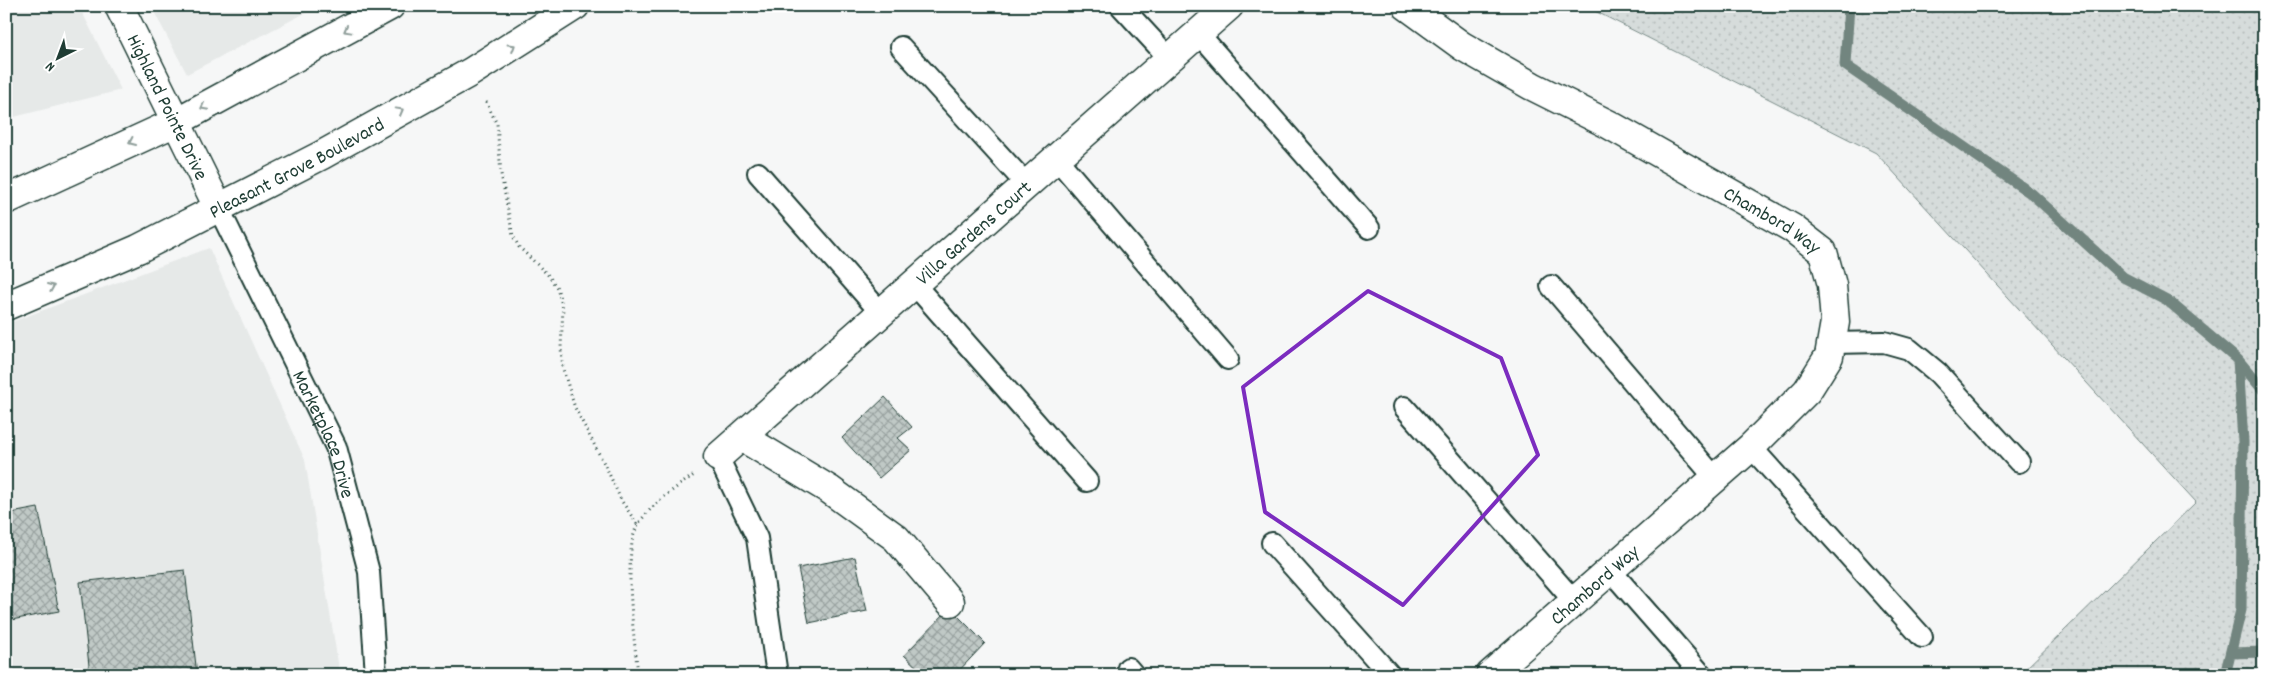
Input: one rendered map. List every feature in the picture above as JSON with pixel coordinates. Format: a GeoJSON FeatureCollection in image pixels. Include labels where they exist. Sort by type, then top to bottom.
{"type":"FeatureCollection","features":[{"type":"Feature","properties":{"kind":"street","name":"Highland Pointe Drive"},"geometry":{"type":"LineString","coordinates":[[119,6],[219,209]]}},
{"type":"Feature","properties":{"kind":"street"},"geometry":{"type":"LineString","coordinates":[[6,200],[176,122],[390,6]]}},
{"type":"Feature","properties":{"kind":"street","name":"Pleasant Grove Boulevard"},"geometry":{"type":"LineString","coordinates":[[6,306],[138,249],[219,209],[471,72],[575,6]]}},
{"type":"Feature","properties":{"kind":"street","name":"Villa Gardens Court"},"geometry":{"type":"LineString","coordinates":[[718,457],[1229,6]]}},
{"type":"Feature","properties":{"kind":"street","name":"Chambord Way"},"geometry":{"type":"LineString","coordinates":[[1407,6],[1462,46],[1748,202],[1800,234],[1823,252],[1832,285],[1835,322],[1830,356],[1807,391],[1751,447],[1490,675]]}},
{"type":"Feature","properties":{"kind":"street"},"geometry":{"type":"LineString","coordinates":[[742,437],[830,490],[896,538],[950,602]]}},
{"type":"Feature","properties":{"kind":"lane"},"geometry":{"type":"LineString","coordinates":[[1120,6],[1169,58]]}},
{"type":"Feature","properties":{"kind":"lane"},"geometry":{"type":"LineString","coordinates":[[1198,33],[1369,228]]}},
{"type":"Feature","properties":{"kind":"lane"},"geometry":{"type":"LineString","coordinates":[[900,47],[1028,185]]}},
{"type":"Feature","properties":{"kind":"lane"},"geometry":{"type":"LineString","coordinates":[[1057,159],[1228,359]]}},
{"type":"Feature","properties":{"kind":"lane"},"geometry":{"type":"LineString","coordinates":[[758,173],[882,314]]}},
{"type":"Feature","properties":{"kind":"lane","name":"Marketplace Drive"},"geometry":{"type":"LineString","coordinates":[[219,209],[336,447],[369,572],[376,675]]}},
{"type":"Feature","properties":{"kind":"lane"},"geometry":{"type":"LineString","coordinates":[[914,285],[1087,481]]}},
{"type":"Feature","properties":{"kind":"lane"},"geometry":{"type":"LineString","coordinates":[[1551,286],[1715,478]]}},
{"type":"Feature","properties":{"kind":"lane"},"geometry":{"type":"LineString","coordinates":[[1832,343],[1884,342],[1910,350],[1938,373],[2019,462]]}},
{"type":"Feature","properties":{"kind":"lane"},"geometry":{"type":"LineString","coordinates":[[1404,407],[1574,602]]}},
{"type":"Feature","properties":{"kind":"lane"},"geometry":{"type":"LineString","coordinates":[[1751,447],[1922,636]]}},
{"type":"Feature","properties":{"kind":"lane"},"geometry":{"type":"LineString","coordinates":[[718,457],[757,538],[777,675]]}},
{"type":"Feature","properties":{"kind":"lane"},"geometry":{"type":"LineString","coordinates":[[1272,543],[1390,675]]}},
{"type":"Feature","properties":{"kind":"lane"},"geometry":{"type":"LineString","coordinates":[[1610,570],[1702,675]]}},
{"type":"Feature","properties":{"kind":"path"},"geometry":{"type":"LineString","coordinates":[[471,72],[497,124],[501,174],[513,236],[519,247],[549,276],[557,288],[563,308],[562,369],[575,408],[621,500],[637,524]]}},
{"type":"Feature","properties":{"kind":"path"},"geometry":{"type":"LineString","coordinates":[[638,675],[632,619],[630,560],[637,524],[659,500],[718,457]]}},
{"type":"Feature","properties":{"kind":"highlighted area"},"geometry":{"type":"Polygon","coordinates":[[[1368,291],[1501,358],[1538,455],[1403,605],[1265,512],[1243,387],[1368,291]]]}},
{"type":"Feature","properties":{"kind":"shaded area"},"geometry":{"type":"Polygon","coordinates":[[[6,6],[79,6],[121,90],[6,119],[6,6]]]}},
{"type":"Feature","properties":{"kind":"shaded area"},"geometry":{"type":"Polygon","coordinates":[[[151,6],[319,6],[187,74],[151,6]]]}},
{"type":"Feature","properties":{"kind":"shaded area"},"geometry":{"type":"Polygon","coordinates":[[[1585,6],[2264,6],[2264,675],[2019,675],[2196,502],[1876,153],[1585,6]]]}},
{"type":"Feature","properties":{"kind":"shaded area"},"geometry":{"type":"Polygon","coordinates":[[[209,248],[305,460],[340,675],[6,675],[6,324],[209,248]]]}},
{"type":"Feature","properties":{"kind":"building"},"geometry":{"type":"Polygon","coordinates":[[[885,397],[912,427],[898,438],[911,450],[879,478],[842,438],[885,397]]]}},
{"type":"Feature","properties":{"kind":"building"},"geometry":{"type":"Polygon","coordinates":[[[38,508],[59,611],[6,621],[6,514],[38,508]]]}},
{"type":"Feature","properties":{"kind":"building"},"geometry":{"type":"Polygon","coordinates":[[[855,557],[867,611],[809,623],[798,568],[855,557]]]}},
{"type":"Feature","properties":{"kind":"building"},"geometry":{"type":"Polygon","coordinates":[[[185,570],[197,675],[90,675],[80,582],[185,570]]]}},
{"type":"Feature","properties":{"kind":"building"},"geometry":{"type":"Polygon","coordinates":[[[950,608],[985,643],[955,675],[925,675],[904,655],[950,608]]]}},
{"type":"Feature","properties":{"kind":"waterway"},"geometry":{"type":"LineString","coordinates":[[1849,6],[1845,65],[2032,194],[2123,277],[2167,300],[2238,360],[2243,442],[2241,610],[2225,675]]}},
{"type":"Feature","properties":{"kind":"waterway"},"geometry":{"type":"LineString","coordinates":[[2238,360],[2264,391]]}},
{"type":"Feature","properties":{"kind":"waterway"},"geometry":{"type":"LineString","coordinates":[[2231,653],[2264,652]]}}]}
